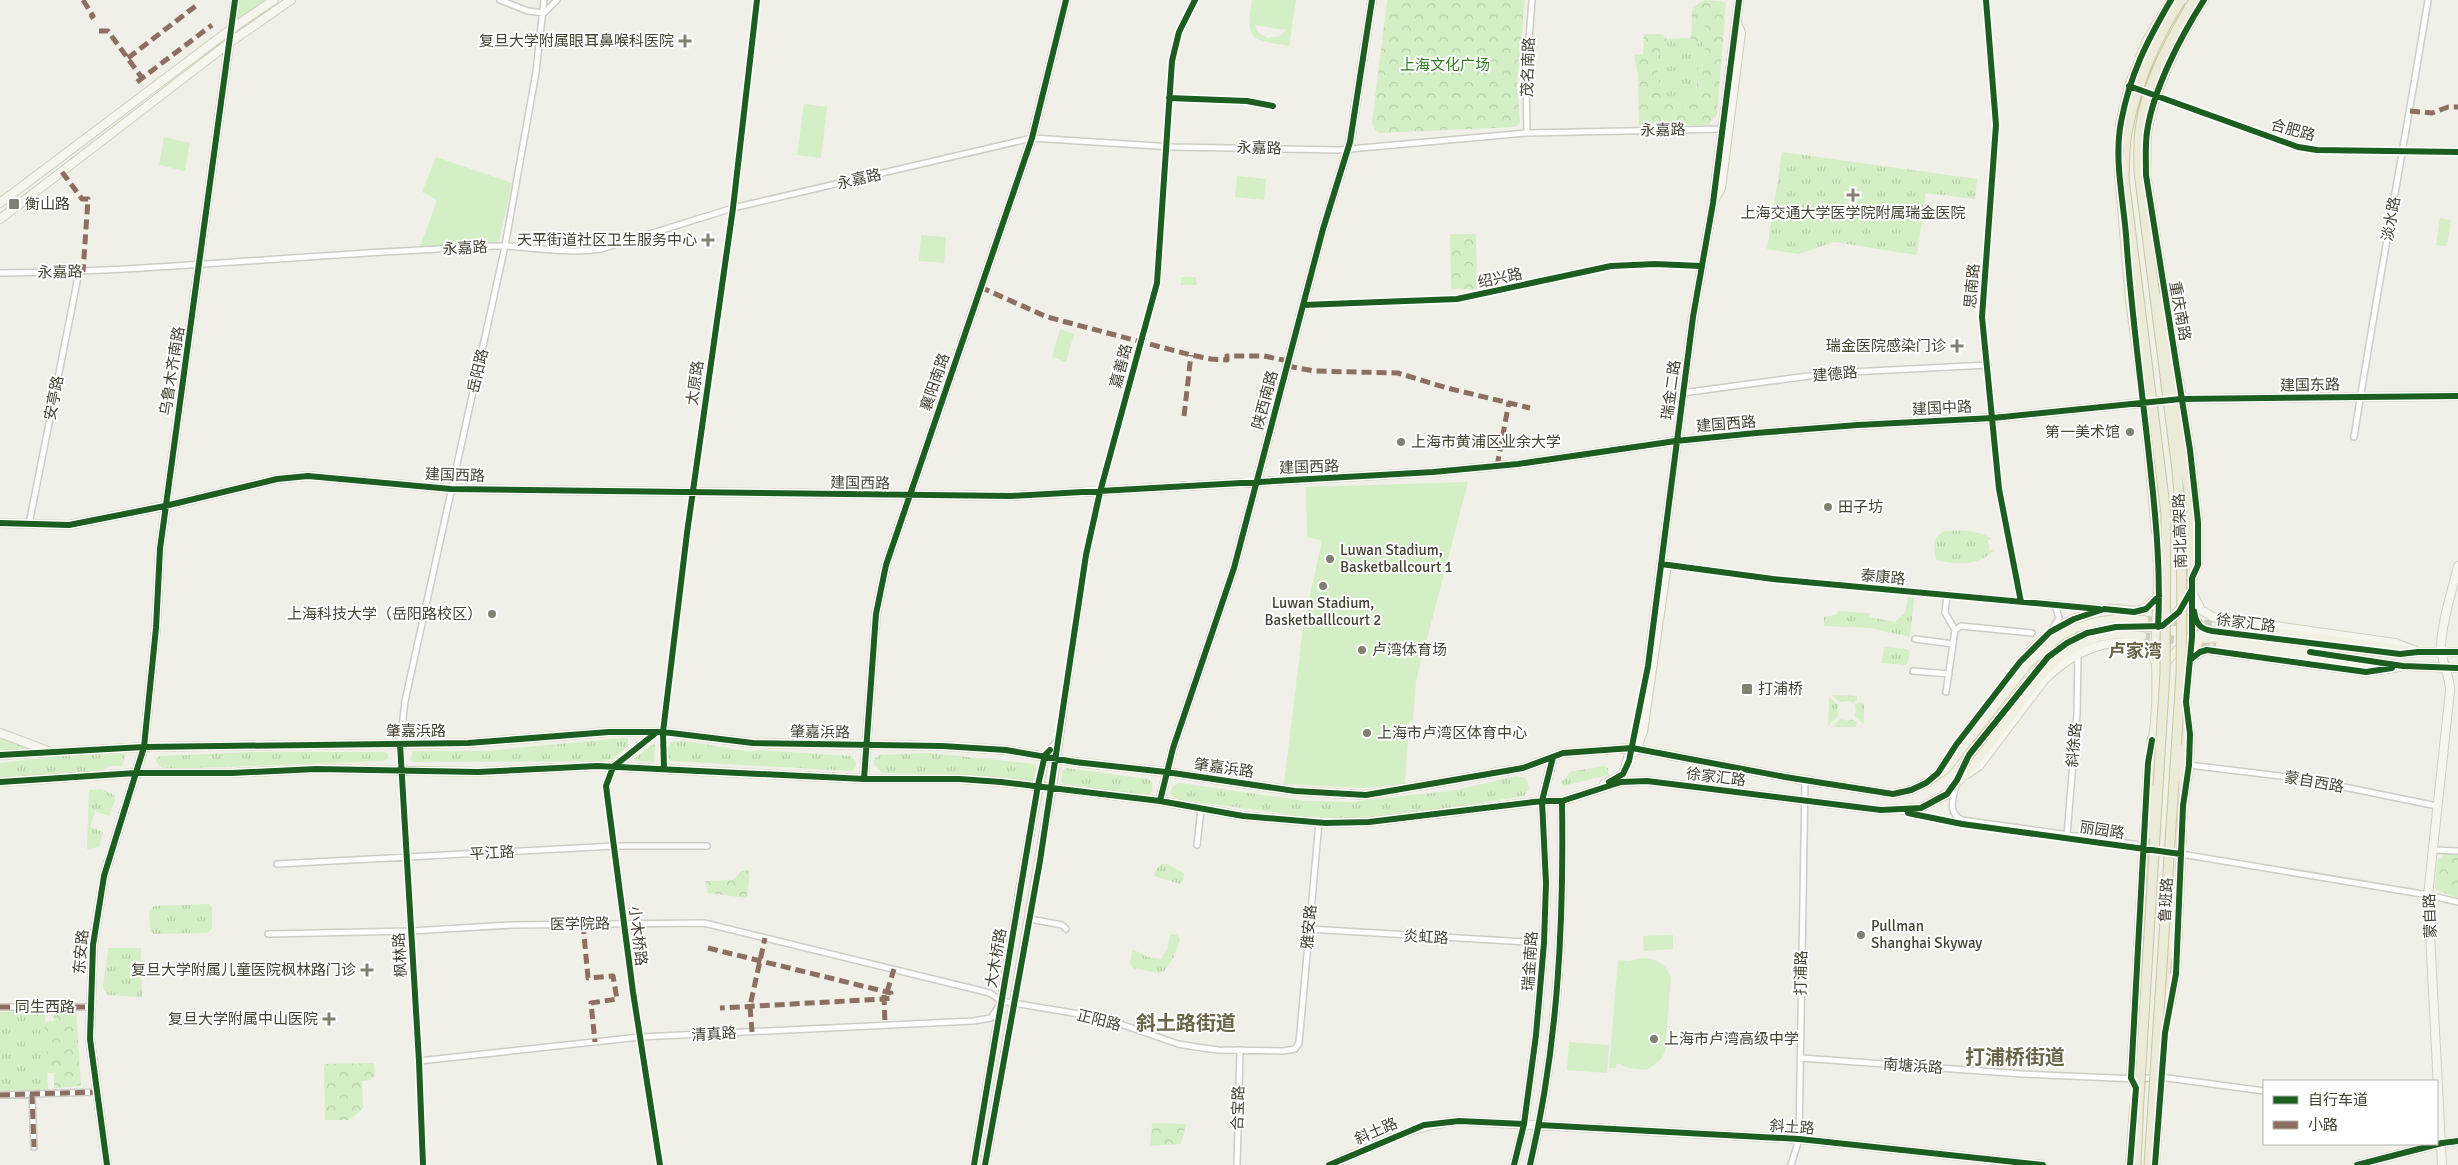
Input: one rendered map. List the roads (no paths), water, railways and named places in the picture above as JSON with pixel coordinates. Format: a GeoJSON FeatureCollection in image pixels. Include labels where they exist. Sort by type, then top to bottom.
{"type":"FeatureCollection","features":[{"type":"Feature","properties":{"kind":"highway","name":"南北高架路"},"geometry":{"type":"LineString","coordinates":[[2136,1165],[2165,673],[2167,592],[2166,514],[2124,178],[2127,129],[2138,87],[2157,38],[2181,0]]}},
{"type":"Feature","properties":{"kind":"highway","name":"南北高架路"},"geometry":{"type":"LineString","coordinates":[[2148,1165],[2163,999],[2180,674],[2182,584],[2181,512],[2177,470],[2138,172],[2140,130],[2150,92],[2168,44],[2194,0]]}},
{"type":"Feature","properties":{"kind":"highway"},"geometry":{"type":"LineString","coordinates":[[2148,247],[2160,296],[2192,512],[2192,578]]}},
{"type":"Feature","properties":{"kind":"highway"},"geometry":{"type":"LineString","coordinates":[[2137,282],[2136,318],[2160,516],[2158,560]]}},
{"type":"Feature","properties":{"kind":"highway"},"geometry":{"type":"LineString","coordinates":[[2163,999],[2186,702]]}},
{"type":"Feature","properties":{"kind":"highway"},"geometry":{"type":"LineString","coordinates":[[2140,1098],[2138,1036],[2152,790],[2152,740]]}},
{"type":"Feature","properties":{"kind":"main road"},"geometry":{"type":"LineString","coordinates":[[2158,627],[2160,596],[2148,403],[2119,173],[2120,124],[2129,86],[2146,42],[2171,0]]}},
{"type":"Feature","properties":{"kind":"main road","name":"重庆南路"},"geometry":{"type":"LineString","coordinates":[[2192,578],[2188,572],[2188,513],[2173,400],[2148,246],[2143,193],[2143,155],[2146,133],[2158,96],[2182,38],[2204,0]]}},
{"type":"Feature","properties":{"kind":"main road","name":"重庆南路"},"geometry":{"type":"LineString","coordinates":[[2146,133],[2146,175],[2190,450],[2198,522],[2198,564],[2192,578],[2191,591],[2192,636]]}},
{"type":"Feature","properties":{"kind":"main road"},"geometry":{"type":"LineString","coordinates":[[2158,627],[2170,621],[2191,591]]}},
{"type":"Feature","properties":{"kind":"main road","name":"徐家汇路"},"geometry":{"type":"LineString","coordinates":[[2191,591],[2196,620],[2203,630],[2400,654],[2458,652]]}},
{"type":"Feature","properties":{"kind":"main road","name":"徐家汇路"},"geometry":{"type":"LineString","coordinates":[[1635,748],[1805,780],[1893,794],[1911,790],[1926,783],[1953,762],[2028,664],[2057,638],[2075,628],[2095,622],[2117,619],[2144,620]]}},
{"type":"Feature","properties":{"kind":"main road","name":"徐家汇路"},"geometry":{"type":"LineString","coordinates":[[2224,626],[2418,652]]}},
{"type":"Feature","properties":{"kind":"main road","name":"徐家汇路"},"geometry":{"type":"LineString","coordinates":[[1958,780],[1969,755],[2048,657],[2067,643],[2087,633],[2116,627],[2158,627]]}},
{"type":"Feature","properties":{"kind":"main road","name":"鲁班路"},"geometry":{"type":"LineString","coordinates":[[2130,1165],[2136,1088],[2134,1079],[2140,910],[2148,763],[2158,678],[2156,663],[2158,627]]}},
{"type":"Feature","properties":{"kind":"main road"},"geometry":{"type":"LineString","coordinates":[[2158,678],[2163,666],[2192,636],[2212,631]]}},
{"type":"Feature","properties":{"kind":"main road","name":"徐家汇路"},"geometry":{"type":"LineString","coordinates":[[1562,801],[1621,782],[1647,780],[1803,801],[1903,811],[1921,808],[1947,794],[1976,762],[2040,678],[2058,658],[2099,637],[2117,634],[2142,636]]}},
{"type":"Feature","properties":{"kind":"main road","name":"鲁班路"},"geometry":{"type":"LineString","coordinates":[[2155,1165],[2160,1077],[2170,991],[2172,852],[2182,720],[2186,702],[2192,636]]}},
{"type":"Feature","properties":{"kind":"main road","name":"徐家汇路"},"geometry":{"type":"LineString","coordinates":[[2190,660],[2200,639],[2213,638],[2403,666],[2458,668]]}},
{"type":"Feature","properties":{"kind":"main road"},"geometry":{"type":"LineString","coordinates":[[2220,645],[2361,666],[2403,666]]}},
{"type":"Feature","properties":{"kind":"main road","name":"鲁班路"},"geometry":{"type":"LineString","coordinates":[[2170,991],[2176,974],[2183,806],[2189,764],[2190,734],[2186,702]]}},
{"type":"Feature","properties":{"kind":"main road","name":"肇嘉浜路"},"geometry":{"type":"LineString","coordinates":[[0,755],[144,747],[468,743],[609,732],[660,732],[754,743],[942,746],[1006,750],[1075,762],[1166,772],[1294,791],[1366,796],[1523,768],[1563,753],[1635,748]]}},
{"type":"Feature","properties":{"kind":"main road","name":"鲁班路"},"geometry":{"type":"LineString","coordinates":[[2134,1079],[2140,1067],[2153,849],[2156,752],[2152,740]]}},
{"type":"Feature","properties":{"kind":"main road"},"geometry":{"type":"LineString","coordinates":[[0,782],[136,773],[232,773],[316,769],[478,772],[613,767],[864,779],[959,779],[1038,785],[1160,801],[1243,816],[1319,822],[1369,822],[1542,801],[1562,801]]}},
{"type":"Feature","properties":{"kind":"main road"},"geometry":{"type":"LineString","coordinates":[[2140,910],[2150,896]]}},
{"type":"Feature","properties":{"kind":"main road"},"geometry":{"type":"LineString","coordinates":[[2163,999],[2170,991]]}},
{"type":"Feature","properties":{"kind":"main road","name":"鲁班路"},"geometry":{"type":"LineString","coordinates":[[2163,999],[2165,1033]]}},
{"type":"Feature","properties":{"kind":"main road","name":"鲁班路"},"geometry":{"type":"LineString","coordinates":[[2140,1067],[2143,1072],[2153,1073],[2163,999]]}},
{"type":"Feature","properties":{"kind":"main road","name":"鲁班路"},"geometry":{"type":"LineString","coordinates":[[2157,1052],[2157,1074],[2160,1077]]}},
{"type":"Feature","properties":{"kind":"street","name":"乌鲁木齐南路"},"geometry":{"type":"LineString","coordinates":[[144,747],[165,506],[200,264],[235,0]]}},
{"type":"Feature","properties":{"kind":"street"},"geometry":{"type":"LineString","coordinates":[[0,204],[231,29],[274,0]]}},
{"type":"Feature","properties":{"kind":"street"},"geometry":{"type":"LineString","coordinates":[[0,219],[230,43],[291,0]]}},
{"type":"Feature","properties":{"kind":"street"},"geometry":{"type":"LineString","coordinates":[[500,0],[528,11],[544,13],[557,0]]}},
{"type":"Feature","properties":{"kind":"street","name":"岳阳路"},"geometry":{"type":"LineString","coordinates":[[400,744],[405,701],[505,246],[522,159],[544,13],[544,0]]}},
{"type":"Feature","properties":{"kind":"street","name":"太原路"},"geometry":{"type":"LineString","coordinates":[[664,769],[660,732],[733,208],[757,0]]}},
{"type":"Feature","properties":{"kind":"street","name":"襄阳南路"},"geometry":{"type":"LineString","coordinates":[[864,779],[877,604],[886,565],[1032,138],[1066,0]]}},
{"type":"Feature","properties":{"kind":"street","name":"嘉善路"},"geometry":{"type":"LineString","coordinates":[[1057,758],[1086,555],[1100,492],[1157,283],[1174,52],[1182,26],[1196,0]]}},
{"type":"Feature","properties":{"kind":"street","name":"陕西南路"},"geometry":{"type":"LineString","coordinates":[[1160,801],[1166,772],[1215,627],[1323,229],[1348,150],[1372,0]]}},
{"type":"Feature","properties":{"kind":"street","name":"茂名南路"},"geometry":{"type":"LineString","coordinates":[[1527,133],[1526,78],[1532,0]]}},
{"type":"Feature","properties":{"kind":"street","name":"瑞金二路"},"geometry":{"type":"LineString","coordinates":[[1635,748],[1643,732],[1664,564],[1682,393],[1724,129],[1739,0]]}},
{"type":"Feature","properties":{"kind":"street","name":"思南路"},"geometry":{"type":"LineString","coordinates":[[1986,0],[1996,125],[1982,317],[2000,489],[2021,602]]}},
{"type":"Feature","properties":{"kind":"street","name":"淡水路"},"geometry":{"type":"LineString","coordinates":[[2354,437],[2428,0]]}},
{"type":"Feature","properties":{"kind":"street"},"geometry":{"type":"LineString","coordinates":[[1713,203],[1721,188],[1741,33],[1737,20]]}},
{"type":"Feature","properties":{"kind":"street","name":"合肥路"},"geometry":{"type":"LineString","coordinates":[[2129,86],[2298,147],[2317,150],[2458,152]]}},
{"type":"Feature","properties":{"kind":"street","name":"永嘉路"},"geometry":{"type":"LineString","coordinates":[[0,273],[79,272],[505,246],[562,252],[601,249],[733,208],[1032,138],[1166,147],[1348,150],[1527,133],[1724,129]]}},
{"type":"Feature","properties":{"kind":"street","name":"绍兴路"},"geometry":{"type":"LineString","coordinates":[[1303,305],[1457,299],[1611,266],[1655,264],[1701,266]]}},
{"type":"Feature","properties":{"kind":"street","name":"安亭路"},"geometry":{"type":"LineString","coordinates":[[29,524],[79,272]]}},
{"type":"Feature","properties":{"kind":"street","name":"建德路"},"geometry":{"type":"LineString","coordinates":[[1682,393],[1831,373],[1988,365]]}},
{"type":"Feature","properties":{"kind":"street","name":"建国东路"},"geometry":{"type":"LineString","coordinates":[[2162,401],[2182,398],[2458,396]]}},
{"type":"Feature","properties":{"kind":"street","name":"建国中路"},"geometry":{"type":"LineString","coordinates":[[1782,431],[1993,418],[2162,401]]}},
{"type":"Feature","properties":{"kind":"street","name":"建国西路"},"geometry":{"type":"LineString","coordinates":[[0,523],[69,525],[165,506],[254,484],[308,476],[451,490],[1011,496],[1256,481],[1311,480],[1504,466],[1676,441],[1782,431]]}},
{"type":"Feature","properties":{"kind":"street","name":"泰康路"},"geometry":{"type":"LineString","coordinates":[[1664,564],[1773,580],[2104,609]]}},
{"type":"Feature","properties":{"kind":"street"},"geometry":{"type":"LineString","coordinates":[[2442,652],[2442,637],[2458,566]]}},
{"type":"Feature","properties":{"kind":"street"},"geometry":{"type":"LineString","coordinates":[[2191,591],[2201,610],[2213,616],[2395,643],[2418,652]]}},
{"type":"Feature","properties":{"kind":"street"},"geometry":{"type":"LineString","coordinates":[[1946,692],[1955,630],[1945,613],[1947,595]]}},
{"type":"Feature","properties":{"kind":"street","name":"徐家汇路"},"geometry":{"type":"LineString","coordinates":[[1938,773],[1956,745],[2020,662],[2050,632],[2074,619],[2104,609],[2134,612],[2146,609],[2160,596]]}},
{"type":"Feature","properties":{"kind":"street"},"geometry":{"type":"LineString","coordinates":[[2050,632],[2059,618],[2055,605]]}},
{"type":"Feature","properties":{"kind":"street"},"geometry":{"type":"LineString","coordinates":[[1955,630],[1961,626],[2032,633]]}},
{"type":"Feature","properties":{"kind":"street"},"geometry":{"type":"LineString","coordinates":[[1915,639],[1953,644]]}},
{"type":"Feature","properties":{"kind":"street","name":"徐家汇路"},"geometry":{"type":"LineString","coordinates":[[1958,780],[1979,766],[2045,680],[2058,667],[2088,648],[2110,642],[2135,642],[2143,644],[2149,649],[2156,663]]}},
{"type":"Feature","properties":{"kind":"street","name":"徐家汇路"},"geometry":{"type":"LineString","coordinates":[[2190,660],[2200,652],[2207,650],[2366,672],[2403,666]]}},
{"type":"Feature","properties":{"kind":"street","name":"蒙自路"},"geometry":{"type":"LineString","coordinates":[[2437,1080],[2428,895],[2450,691],[2442,652]]}},
{"type":"Feature","properties":{"kind":"street","name":"斜徐路"},"geometry":{"type":"LineString","coordinates":[[2067,835],[2077,714],[2078,654]]}},
{"type":"Feature","properties":{"kind":"street"},"geometry":{"type":"LineString","coordinates":[[1913,671],[1949,674]]}},
{"type":"Feature","properties":{"kind":"street"},"geometry":{"type":"LineString","coordinates":[[613,767],[660,732]]}},
{"type":"Feature","properties":{"kind":"street","name":"肇嘉浜路"},"geometry":{"type":"LineString","coordinates":[[0,733],[48,751]]}},
{"type":"Feature","properties":{"kind":"street"},"geometry":{"type":"LineString","coordinates":[[1046,756],[1060,739]]}},
{"type":"Feature","properties":{"kind":"street","name":"枫林路"},"geometry":{"type":"LineString","coordinates":[[400,744],[419,1062],[423,1165]]}},
{"type":"Feature","properties":{"kind":"street","name":"东安路"},"geometry":{"type":"LineString","coordinates":[[107,1165],[90,1039],[93,945],[104,876],[144,747]]}},
{"type":"Feature","properties":{"kind":"street"},"geometry":{"type":"LineString","coordinates":[[1562,801],[1617,779],[1623,774],[1635,748]]}},
{"type":"Feature","properties":{"kind":"street","name":"大木桥路"},"geometry":{"type":"LineString","coordinates":[[974,1165],[1038,785],[1046,756]]}},
{"type":"Feature","properties":{"kind":"street","name":"瑞金南路"},"geometry":{"type":"LineString","coordinates":[[1514,1165],[1524,1124],[1536,1035],[1544,943],[1546,883],[1542,801],[1553,757]]}},
{"type":"Feature","properties":{"kind":"street","name":"大木桥路"},"geometry":{"type":"LineString","coordinates":[[985,1165],[1057,758]]}},
{"type":"Feature","properties":{"kind":"street","name":"蒙自西路"},"geometry":{"type":"LineString","coordinates":[[2189,764],[2305,779],[2437,806]]}},
{"type":"Feature","properties":{"kind":"street","name":"小木桥路"},"geometry":{"type":"LineString","coordinates":[[613,767],[606,786],[640,1038],[660,1165]]}},
{"type":"Feature","properties":{"kind":"street","name":"打浦路"},"geometry":{"type":"LineString","coordinates":[[1791,1165],[1799,1139],[1803,801],[1805,780]]}},
{"type":"Feature","properties":{"kind":"street","name":"丽园路"},"geometry":{"type":"LineString","coordinates":[[1958,780],[1952,811],[1955,816],[1962,820],[2172,852],[2428,895],[2458,902]]}},
{"type":"Feature","properties":{"kind":"street","name":"瑞金南路"},"geometry":{"type":"LineString","coordinates":[[1530,1165],[1540,1125],[1561,949],[1563,895],[1562,801]]}},
{"type":"Feature","properties":{"kind":"street"},"geometry":{"type":"LineString","coordinates":[[1197,845],[1201,809]]}},
{"type":"Feature","properties":{"kind":"street","name":"丽园路"},"geometry":{"type":"LineString","coordinates":[[1903,811],[1915,816],[1962,824],[2067,835]]}},
{"type":"Feature","properties":{"kind":"street","name":"雅安路"},"geometry":{"type":"LineString","coordinates":[[1300,1031],[1319,822]]}},
{"type":"Feature","properties":{"kind":"street","name":"平江路"},"geometry":{"type":"LineString","coordinates":[[277,864],[614,846],[707,846]]}},
{"type":"Feature","properties":{"kind":"street"},"geometry":{"type":"LineString","coordinates":[[2434,850],[2458,851]]}},
{"type":"Feature","properties":{"kind":"street"},"geometry":{"type":"LineString","coordinates":[[1030,919],[1062,925],[1066,929]]}},
{"type":"Feature","properties":{"kind":"street","name":"医学院路"},"geometry":{"type":"LineString","coordinates":[[268,934],[411,931],[512,925],[704,923],[990,993],[1001,1001]]}},
{"type":"Feature","properties":{"kind":"street","name":"炎虹路"},"geometry":{"type":"LineString","coordinates":[[1309,929],[1544,943]]}},
{"type":"Feature","properties":{"kind":"street","name":"正阳路"},"geometry":{"type":"LineString","coordinates":[[1001,1001],[1103,1018],[1187,1046],[1218,1050],[1295,1049],[1300,1031]]}},
{"type":"Feature","properties":{"kind":"street","name":"清真路"},"geometry":{"type":"LineString","coordinates":[[419,1062],[640,1038],[973,1021],[991,1018],[1001,1001]]}},
{"type":"Feature","properties":{"kind":"street","name":"同生西路"},"geometry":{"type":"LineString","coordinates":[[0,1007],[91,1007]]}},
{"type":"Feature","properties":{"kind":"street","name":"合宝路"},"geometry":{"type":"LineString","coordinates":[[1237,1165],[1240,1050]]}},
{"type":"Feature","properties":{"kind":"street","name":"南塘浜路"},"geometry":{"type":"LineString","coordinates":[[1801,1058],[2023,1074],[2134,1079],[2160,1077],[2263,1091]]}},
{"type":"Feature","properties":{"kind":"street"},"geometry":{"type":"LineString","coordinates":[[0,1095],[97,1092]]}},
{"type":"Feature","properties":{"kind":"street"},"geometry":{"type":"LineString","coordinates":[[32,1094],[34,1147]]}},
{"type":"Feature","properties":{"kind":"street","name":"蒙自路"},"geometry":{"type":"LineString","coordinates":[[2438,1098],[2442,1165]]}},
{"type":"Feature","properties":{"kind":"street","name":"斜土路"},"geometry":{"type":"LineString","coordinates":[[1329,1165],[1424,1125],[1459,1121],[1799,1139],[2043,1165]]}},
{"type":"Feature","properties":{"kind":"street"},"geometry":{"type":"LineString","coordinates":[[2438,1144],[2458,1141]]}},
{"type":"Feature","properties":{"kind":"street"},"geometry":{"type":"LineString","coordinates":[[2357,1165],[2434,1145]]}},
{"type":"Feature","properties":{"kind":"tunnel"},"geometry":{"type":"LineString","coordinates":[[2144,620],[2224,625]]}},
{"type":"Feature","properties":{"kind":"tunnel"},"geometry":{"type":"LineString","coordinates":[[2142,636],[2220,645]]}},
{"type":"Feature","properties":{"kind":"place","name":"复旦大学附属眼耳鼻喉科医院"},"geometry":{"type":"Point","coordinates":[685,41]}},
{"type":"Feature","properties":{"kind":"place","name":"上海交通大学医学院附属瑞金医院"},"geometry":{"type":"Point","coordinates":[1853,195]}},
{"type":"Feature","properties":{"kind":"place","name":"衡山路"},"geometry":{"type":"Point","coordinates":[14,204]}},
{"type":"Feature","properties":{"kind":"place","name":"天平街道社区卫生服务中心"},"geometry":{"type":"Point","coordinates":[708,240]}},
{"type":"Feature","properties":{"kind":"place","name":"瑞金医院感染门诊"},"geometry":{"type":"Point","coordinates":[1957,346]}},
{"type":"Feature","properties":{"kind":"place","name":"第一美术馆"},"geometry":{"type":"Point","coordinates":[2130,432]}},
{"type":"Feature","properties":{"kind":"place","name":"上海市黄浦区业余大学"},"geometry":{"type":"Point","coordinates":[1401,442]}},
{"type":"Feature","properties":{"kind":"place","name":"田子坊"},"geometry":{"type":"Point","coordinates":[1828,507]}},
{"type":"Feature","properties":{"kind":"place","name":"Luwan Stadium, Basketballcourt 1"},"geometry":{"type":"Point","coordinates":[1330,559]}},
{"type":"Feature","properties":{"kind":"place","name":"Luwan Stadium, Basketballlcourt 2"},"geometry":{"type":"Point","coordinates":[1323,586]}},
{"type":"Feature","properties":{"kind":"place","name":"上海科技大学（岳阳路校区）"},"geometry":{"type":"Point","coordinates":[492,614]}},
{"type":"Feature","properties":{"kind":"place","name":"卢湾体育场"},"geometry":{"type":"Point","coordinates":[1362,650]}},
{"type":"Feature","properties":{"kind":"place","name":"打浦桥"},"geometry":{"type":"Point","coordinates":[1747,689]}},
{"type":"Feature","properties":{"kind":"place","name":"上海市卢湾区体育中心"},"geometry":{"type":"Point","coordinates":[1367,733]}},
{"type":"Feature","properties":{"kind":"place","name":"Pullman Shanghai Skyway"},"geometry":{"type":"Point","coordinates":[1861,935]}},
{"type":"Feature","properties":{"kind":"place","name":"复旦大学附属儿童医院枫林路门诊"},"geometry":{"type":"Point","coordinates":[367,970]}},
{"type":"Feature","properties":{"kind":"place","name":"复旦大学附属中山医院"},"geometry":{"type":"Point","coordinates":[329,1019]}},
{"type":"Feature","properties":{"kind":"place","name":"上海市卢湾高级中学"},"geometry":{"type":"Point","coordinates":[1654,1039]}},
{"type":"Feature","properties":{"kind":"district","name":"卢家湾"},"geometry":{"type":"Point","coordinates":[2135,651]}},
{"type":"Feature","properties":{"kind":"district","name":"斜土路街道"},"geometry":{"type":"Point","coordinates":[1186,1023]}},
{"type":"Feature","properties":{"kind":"district","name":"打浦桥街道"},"geometry":{"type":"Point","coordinates":[2015,1057]}},
{"type":"Feature","properties":{"kind":"park label","name":"上海文化广场"},"geometry":{"type":"Point","coordinates":[1445,65]}}]}
